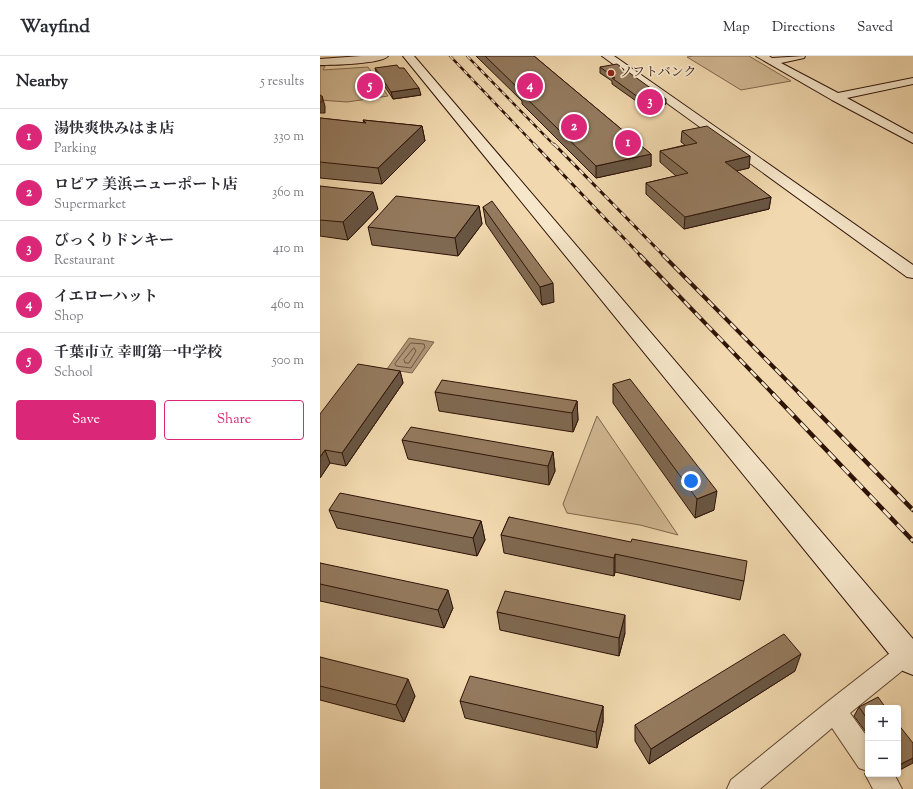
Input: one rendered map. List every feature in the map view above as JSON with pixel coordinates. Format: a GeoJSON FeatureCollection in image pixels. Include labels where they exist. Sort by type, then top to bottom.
{"type":"FeatureCollection","features":[{"type":"Feature","properties":{"kind":"street"},"geometry":{"type":"LineString","coordinates":[[320,62],[350,61],[383,56]]}},
{"type":"Feature","properties":{"kind":"street"},"geometry":{"type":"LineString","coordinates":[[408,56],[910,657],[834,711],[740,789]]}},
{"type":"Feature","properties":{"kind":"street"},"geometry":{"type":"LineString","coordinates":[[607,56],[913,273]]}},
{"type":"Feature","properties":{"kind":"street"},"geometry":{"type":"LineString","coordinates":[[766,59],[800,56]]}},
{"type":"Feature","properties":{"kind":"street"},"geometry":{"type":"LineString","coordinates":[[766,59],[913,139]]}},
{"type":"Feature","properties":{"kind":"street"},"geometry":{"type":"LineString","coordinates":[[836,97],[913,81]]}},
{"type":"Feature","properties":{"kind":"street"},"geometry":{"type":"LineString","coordinates":[[834,711],[865,755]]}},
{"type":"Feature","properties":{"kind":"street"},"geometry":{"type":"LineString","coordinates":[[880,777],[889,789]]}},
{"type":"Feature","properties":{"kind":"shaded area"},"geometry":{"type":"Polygon","coordinates":[[[749,56],[791,81],[741,90],[687,57],[749,56]]]}},
{"type":"Feature","properties":{"kind":"shaded area"},"geometry":{"type":"Polygon","coordinates":[[[320,66],[325,66],[323,70],[368,67],[388,96],[347,102],[320,100],[320,66]]]}},
{"type":"Feature","properties":{"kind":"shaded area"},"geometry":{"type":"Polygon","coordinates":[[[597,416],[678,535],[640,525],[567,513],[563,504],[597,416]]]}},
{"type":"Feature","properties":{"kind":"water"},"geometry":{"type":"Polygon","coordinates":[[[409,338],[434,342],[412,373],[387,369],[409,338]]]}},
{"type":"Feature","properties":{"kind":"building"},"geometry":{"type":"Polygon","coordinates":[[[485,56],[534,56],[651,154],[596,166],[485,56]]]}},
{"type":"Feature","properties":{"kind":"building"},"geometry":{"type":"Polygon","coordinates":[[[617,64],[666,99],[646,103],[612,78],[615,78],[600,67],[617,64]]]}},
{"type":"Feature","properties":{"kind":"building"},"geometry":{"type":"Polygon","coordinates":[[[397,65],[399,68],[404,68],[419,88],[391,92],[375,68],[397,65]]]}},
{"type":"Feature","properties":{"kind":"building"},"geometry":{"type":"Polygon","coordinates":[[[320,95],[322,96],[322,102],[320,102],[320,95]]]}},
{"type":"Feature","properties":{"kind":"building"},"geometry":{"type":"Polygon","coordinates":[[[320,118],[366,123],[363,120],[422,126],[378,168],[320,162],[320,118]]]}},
{"type":"Feature","properties":{"kind":"building"},"geometry":{"type":"Polygon","coordinates":[[[707,126],[750,156],[725,162],[771,197],[685,217],[646,183],[688,173],[660,151],[697,143],[682,131],[707,126]]]}},
{"type":"Feature","properties":{"kind":"building"},"geometry":{"type":"Polygon","coordinates":[[[320,186],[373,192],[343,222],[320,220],[320,186]]]}},
{"type":"Feature","properties":{"kind":"building"},"geometry":{"type":"Polygon","coordinates":[[[396,196],[479,206],[455,238],[368,227],[396,196]]]}},
{"type":"Feature","properties":{"kind":"building"},"geometry":{"type":"Polygon","coordinates":[[[492,201],[553,283],[540,287],[483,207],[492,201]]]}},
{"type":"Feature","properties":{"kind":"building"},"geometry":{"type":"Polygon","coordinates":[[[358,364],[400,371],[342,453],[325,450],[320,457],[320,414],[358,364]]]}},
{"type":"Feature","properties":{"kind":"building"},"geometry":{"type":"Polygon","coordinates":[[[630,379],[717,491],[697,499],[613,384],[630,379]]]}},
{"type":"Feature","properties":{"kind":"building"},"geometry":{"type":"Polygon","coordinates":[[[442,380],[577,401],[572,413],[435,392],[442,380]]]}},
{"type":"Feature","properties":{"kind":"building"},"geometry":{"type":"Polygon","coordinates":[[[411,427],[553,452],[548,466],[402,440],[411,427]]]}},
{"type":"Feature","properties":{"kind":"building"},"geometry":{"type":"Polygon","coordinates":[[[340,493],[481,521],[473,538],[329,510],[340,493]]]}},
{"type":"Feature","properties":{"kind":"building"},"geometry":{"type":"Polygon","coordinates":[[[509,517],[631,542],[632,539],[747,561],[744,581],[615,554],[614,558],[501,535],[509,517]]]}},
{"type":"Feature","properties":{"kind":"building"},"geometry":{"type":"Polygon","coordinates":[[[320,563],[448,590],[438,610],[320,584],[320,563]]]}},
{"type":"Feature","properties":{"kind":"building"},"geometry":{"type":"Polygon","coordinates":[[[505,591],[625,615],[619,638],[497,612],[505,591]]]}},
{"type":"Feature","properties":{"kind":"building"},"geometry":{"type":"Polygon","coordinates":[[[784,634],[801,654],[651,749],[635,725],[784,634]]]}},
{"type":"Feature","properties":{"kind":"building"},"geometry":{"type":"Polygon","coordinates":[[[320,657],[408,679],[396,705],[320,686],[320,657]]]}},
{"type":"Feature","properties":{"kind":"building"},"geometry":{"type":"Polygon","coordinates":[[[470,676],[603,706],[596,732],[460,701],[470,676]]]}},
{"type":"Feature","properties":{"kind":"building"},"geometry":{"type":"Polygon","coordinates":[[[878,697],[884,705],[865,705],[865,716],[859,707],[878,697]]]}},
{"type":"Feature","properties":{"kind":"building"},"geometry":{"type":"Polygon","coordinates":[[[901,728],[913,743],[913,758],[901,764],[901,728]]]}},
{"type":"Feature","properties":{"kind":"railway"},"geometry":{"type":"LineString","coordinates":[[450,56],[535,145]]}},
{"type":"Feature","properties":{"kind":"railway"},"geometry":{"type":"LineString","coordinates":[[467,56],[554,145]]}},
{"type":"Feature","properties":{"kind":"railway"},"geometry":{"type":"LineString","coordinates":[[534,144],[641,256]]}},
{"type":"Feature","properties":{"kind":"railway"},"geometry":{"type":"LineString","coordinates":[[554,144],[664,256]]}},
{"type":"Feature","properties":{"kind":"railway"},"geometry":{"type":"LineString","coordinates":[[640,255],[774,395]]}},
{"type":"Feature","properties":{"kind":"railway"},"geometry":{"type":"LineString","coordinates":[[663,255],[801,395]]}},
{"type":"Feature","properties":{"kind":"railway"},"geometry":{"type":"LineString","coordinates":[[773,394],[913,541]]}},
{"type":"Feature","properties":{"kind":"railway"},"geometry":{"type":"LineString","coordinates":[[800,394],[913,510]]}},
{"type":"Feature","properties":{"kind":"place","name":"ソフトバンク"},"geometry":{"type":"Point","coordinates":[611,73]}},
{"type":"Feature","properties":{"kind":"place","name":"千葉市立 幸町第一中学校"},"geometry":{"type":"Point","coordinates":[370,86]}},
{"type":"Feature","properties":{"kind":"place","name":"イエローハット"},"geometry":{"type":"Point","coordinates":[530,86]}},
{"type":"Feature","properties":{"kind":"place","name":"びっくりドンキー"},"geometry":{"type":"Point","coordinates":[650,102]}},
{"type":"Feature","properties":{"kind":"place","name":"ロピア 美浜ニューポート店"},"geometry":{"type":"Point","coordinates":[574,127]}},
{"type":"Feature","properties":{"kind":"place","name":"湯快爽快みはま店"},"geometry":{"type":"Point","coordinates":[628,143]}}]}
